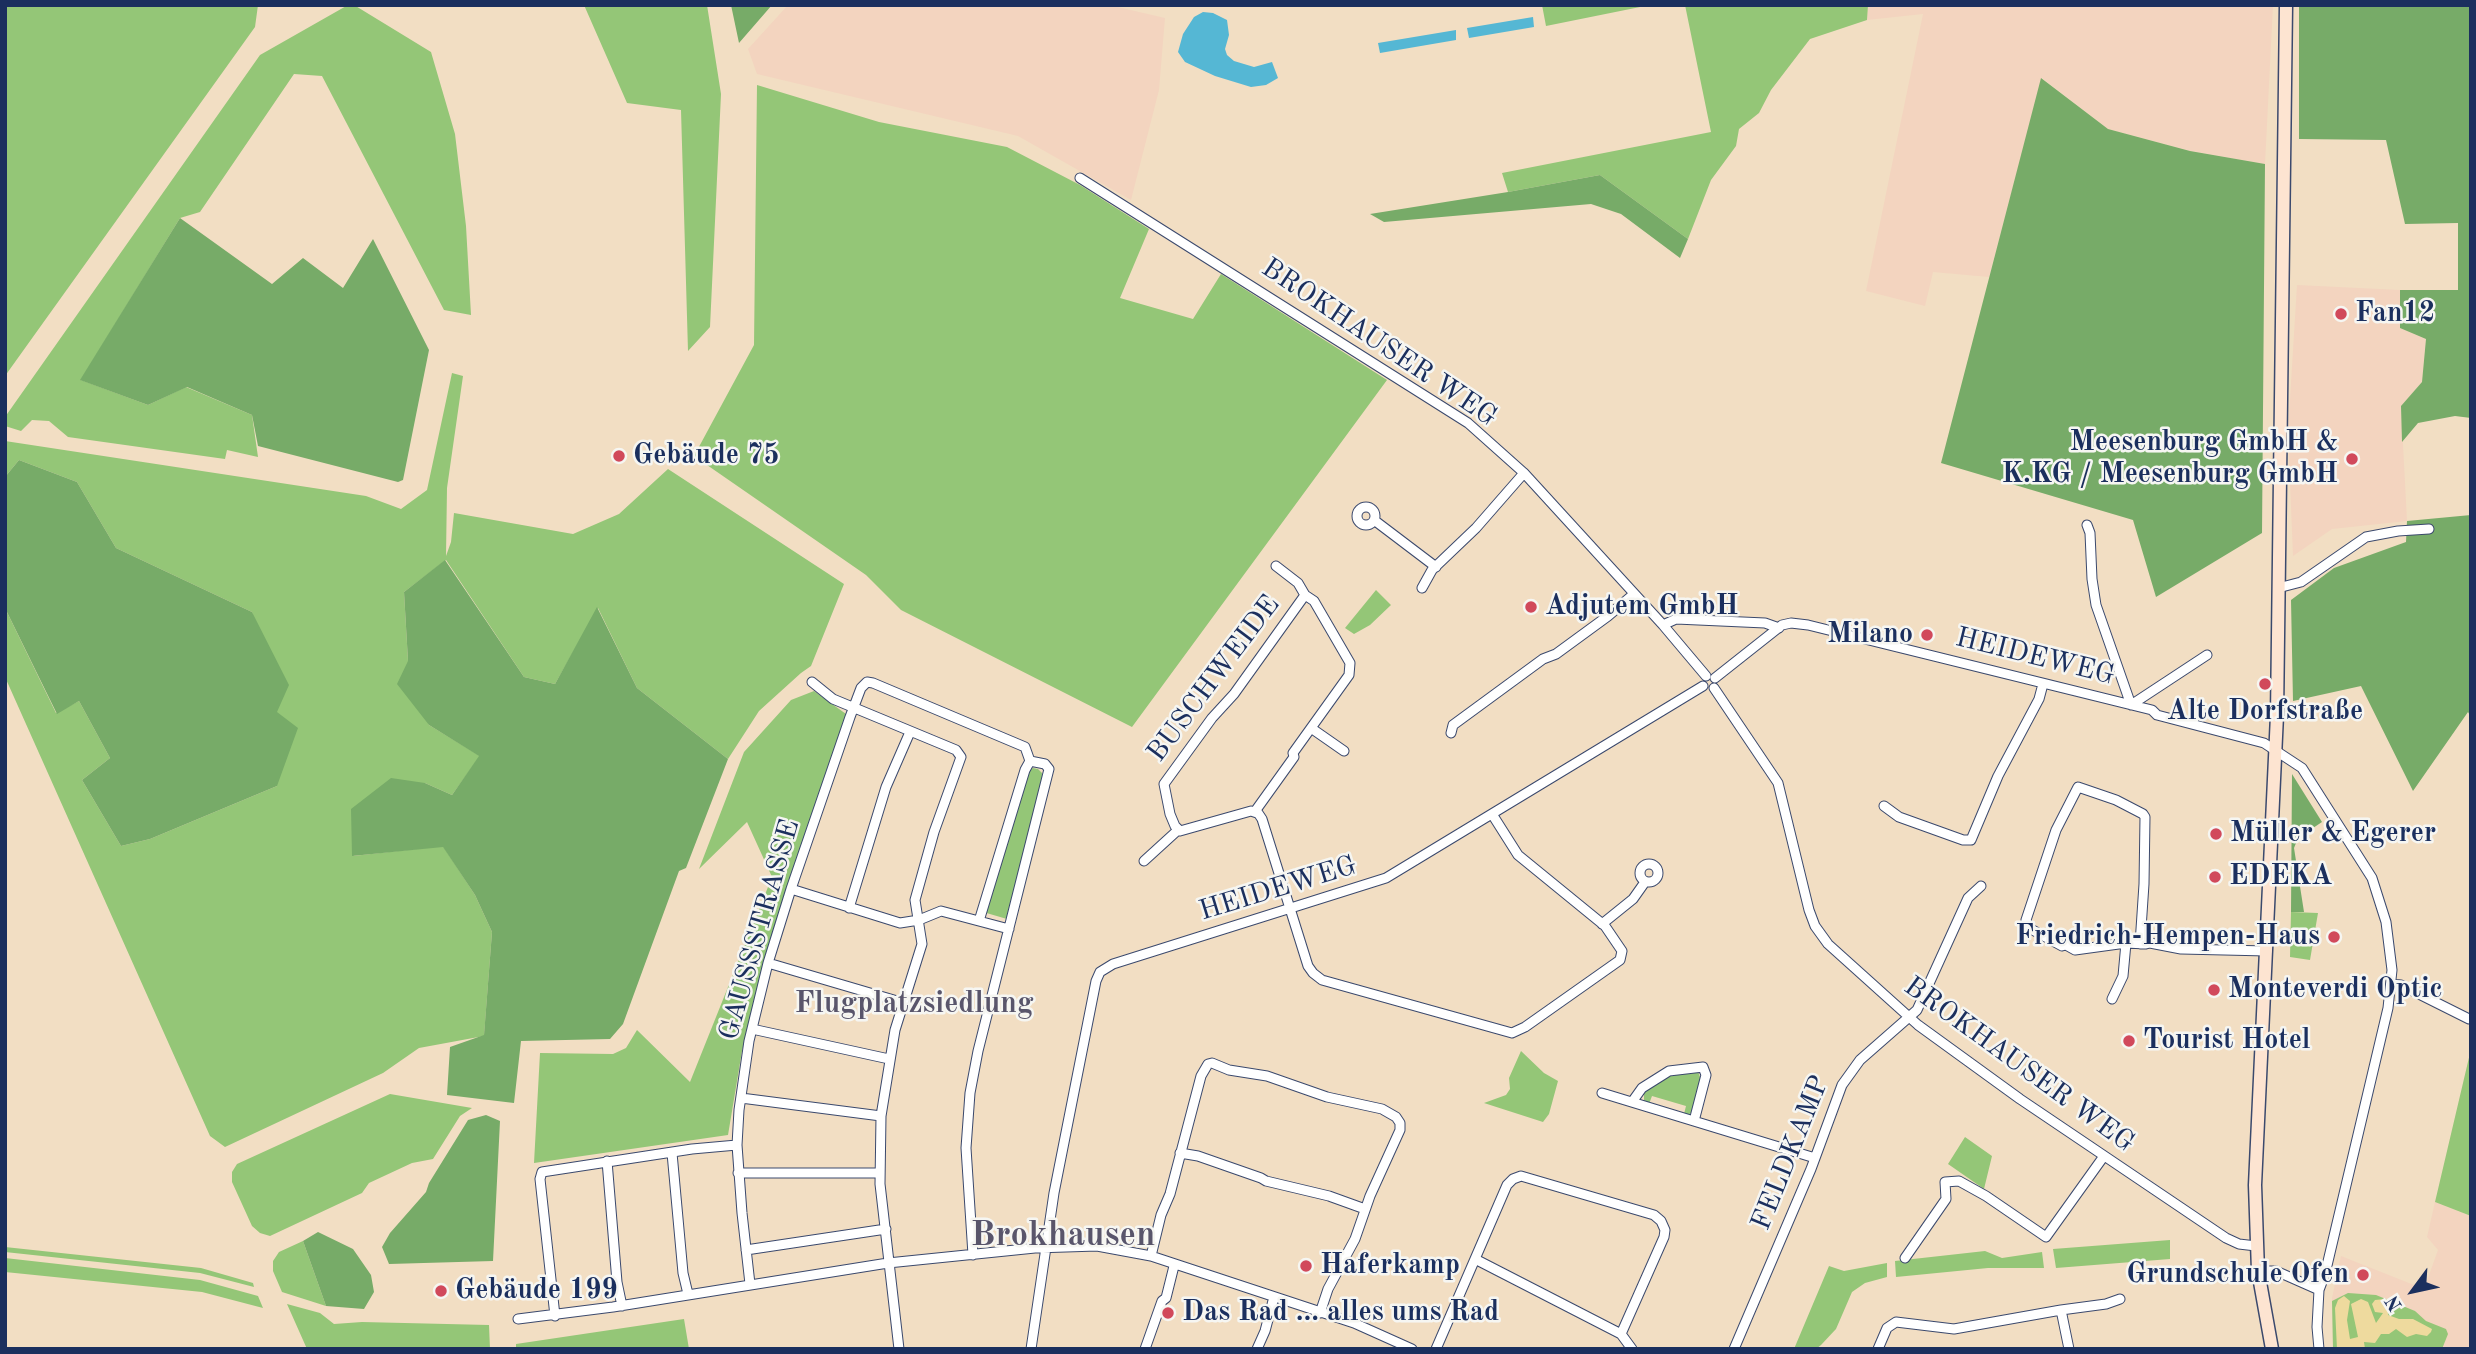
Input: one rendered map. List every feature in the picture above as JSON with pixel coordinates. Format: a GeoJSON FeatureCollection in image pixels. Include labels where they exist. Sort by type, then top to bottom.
{"type":"FeatureCollection","features":[{"type":"Feature","properties":{"kind":"street"},"geometry":{"type":"LineString","coordinates":[[2272,1349],[2258,1271],[2255,1185],[2276,751],[2286,5]]}},
{"type":"Feature","properties":{"kind":"street","name":"BROKHAUSER WEG"},"geometry":{"type":"LineString","coordinates":[[1080,178],[1468,424],[1524,474],[1663,625],[1709,682],[1778,783],[1809,910],[1828,944],[1910,1018],[2021,1100],[2226,1238],[2239,1244],[2256,1246]]}},
{"type":"Feature","properties":{"kind":"street"},"geometry":{"type":"LineString","coordinates":[[1422,588],[1436,567],[1524,474]]}},
{"type":"Feature","properties":{"kind":"street"},"geometry":{"type":"LineString","coordinates":[[1374,520],[1436,567]]}},
{"type":"Feature","properties":{"kind":"street"},"geometry":{"type":"LineString","coordinates":[[2087,525],[2097,610],[2131,705],[2207,655]]}},
{"type":"Feature","properties":{"kind":"street"},"geometry":{"type":"LineString","coordinates":[[2278,588],[2301,582],[2366,537],[2429,529]]}},
{"type":"Feature","properties":{"kind":"street"},"geometry":{"type":"LineString","coordinates":[[1257,813],[1258,806],[1294,758],[1293,753],[1349,676],[1350,663],[1314,601],[1305,596],[1298,583],[1276,566]]}},
{"type":"Feature","properties":{"kind":"street"},"geometry":{"type":"LineString","coordinates":[[1451,733],[1453,726],[1542,659],[1556,654],[1634,594]]}},
{"type":"Feature","properties":{"kind":"street","name":"BUSCHWEIDE"},"geometry":{"type":"LineString","coordinates":[[1178,830],[1170,814],[1164,783],[1234,694],[1305,596]]}},
{"type":"Feature","properties":{"kind":"street","name":"HEIDEWEG"},"geometry":{"type":"LineString","coordinates":[[1663,625],[1676,619],[1765,623],[1779,628]]}},
{"type":"Feature","properties":{"kind":"street","name":"HEIDEWEG"},"geometry":{"type":"LineString","coordinates":[[1046,1248],[1054,1193],[1100,972],[1111,965],[1386,878],[1709,682],[1779,628],[1791,623],[2152,710],[2157,715],[2264,743],[2276,751]]}},
{"type":"Feature","properties":{"kind":"street"},"geometry":{"type":"LineString","coordinates":[[812,682],[834,699],[956,750],[961,757],[934,832],[915,900],[922,944],[889,1059],[881,1116],[879,1172],[899,1349]]}},
{"type":"Feature","properties":{"kind":"street","name":"GAUSSSTRASSE"},"geometry":{"type":"LineString","coordinates":[[751,1284],[737,1145],[751,1029],[791,889],[861,688],[867,682],[873,682],[1025,747],[1030,761]]}},
{"type":"Feature","properties":{"kind":"street"},"geometry":{"type":"LineString","coordinates":[[1884,806],[1899,817],[1971,841],[1998,776],[2039,699],[2043,684]]}},
{"type":"Feature","properties":{"kind":"street"},"geometry":{"type":"LineString","coordinates":[[1311,728],[1344,751]]}},
{"type":"Feature","properties":{"kind":"street"},"geometry":{"type":"LineString","coordinates":[[849,908],[886,787],[910,732]]}},
{"type":"Feature","properties":{"kind":"street"},"geometry":{"type":"LineString","coordinates":[[2276,751],[2302,768],[2366,865],[2386,922],[2391,959],[2388,1008],[2319,1290],[2319,1349]]}},
{"type":"Feature","properties":{"kind":"street"},"geometry":{"type":"LineString","coordinates":[[973,1255],[966,1148],[970,1093],[1049,772],[1047,766],[1036,761],[1030,761],[1026,769],[979,921]]}},
{"type":"Feature","properties":{"kind":"street"},"geometry":{"type":"LineString","coordinates":[[2140,944],[2146,817],[2116,800],[2078,787],[2056,830],[2026,924],[2029,928],[2075,950],[2126,943],[2140,944],[2154,943],[2186,949],[2267,951]]}},
{"type":"Feature","properties":{"kind":"street"},"geometry":{"type":"LineString","coordinates":[[1144,861],[1178,830],[1186,831],[1251,811],[1257,813],[1262,819],[1308,966],[1317,977],[1512,1033],[1525,1027],[1622,956],[1621,949],[1602,924],[1518,855],[1492,814]]}},
{"type":"Feature","properties":{"kind":"street"},"geometry":{"type":"LineString","coordinates":[[1602,924],[1633,899],[1645,882]]}},
{"type":"Feature","properties":{"kind":"street","name":"FELDKAMP"},"geometry":{"type":"LineString","coordinates":[[1734,1349],[1847,1075],[1860,1059],[1910,1018],[1922,1002],[1968,898],[1981,886]]}},
{"type":"Feature","properties":{"kind":"street"},"geometry":{"type":"LineString","coordinates":[[791,889],[901,923],[919,920],[940,911],[1009,929]]}},
{"type":"Feature","properties":{"kind":"street"},"geometry":{"type":"LineString","coordinates":[[2112,999],[2123,976],[2126,943]]}},
{"type":"Feature","properties":{"kind":"street"},"geometry":{"type":"LineString","coordinates":[[768,963],[904,1003]]}},
{"type":"Feature","properties":{"kind":"street"},"geometry":{"type":"LineString","coordinates":[[2391,984],[2401,985],[2469,1019]]}},
{"type":"Feature","properties":{"kind":"street"},"geometry":{"type":"LineString","coordinates":[[751,1029],[889,1059]]}},
{"type":"Feature","properties":{"kind":"street"},"geometry":{"type":"LineString","coordinates":[[1151,1256],[1206,1066],[1212,1063],[1229,1070],[1279,1080],[1343,1102],[1382,1109],[1396,1117],[1400,1128],[1355,1238],[1328,1289],[1321,1313]]}},
{"type":"Feature","properties":{"kind":"street"},"geometry":{"type":"LineString","coordinates":[[1632,1102],[1642,1088],[1670,1070],[1703,1068],[1707,1073],[1694,1121]]}},
{"type":"Feature","properties":{"kind":"street"},"geometry":{"type":"LineString","coordinates":[[1602,1093],[1815,1158]]}},
{"type":"Feature","properties":{"kind":"street"},"geometry":{"type":"LineString","coordinates":[[741,1098],[881,1116]]}},
{"type":"Feature","properties":{"kind":"street"},"geometry":{"type":"LineString","coordinates":[[555,1315],[541,1172],[737,1145]]}},
{"type":"Feature","properties":{"kind":"street"},"geometry":{"type":"LineString","coordinates":[[672,1153],[683,1273],[688,1294]]}},
{"type":"Feature","properties":{"kind":"street"},"geometry":{"type":"LineString","coordinates":[[1180,1153],[1365,1209]]}},
{"type":"Feature","properties":{"kind":"street"},"geometry":{"type":"LineString","coordinates":[[1905,1258],[1946,1199],[1945,1182],[1959,1181],[2046,1237],[2104,1156]]}},
{"type":"Feature","properties":{"kind":"street"},"geometry":{"type":"LineString","coordinates":[[607,1161],[617,1282],[622,1306]]}},
{"type":"Feature","properties":{"kind":"street"},"geometry":{"type":"LineString","coordinates":[[738,1173],[879,1172]]}},
{"type":"Feature","properties":{"kind":"street"},"geometry":{"type":"LineString","coordinates":[[1436,1349],[1507,1185],[1519,1177],[1530,1177],[1654,1215],[1663,1224],[1664,1237],[1621,1334]]}},
{"type":"Feature","properties":{"kind":"street"},"geometry":{"type":"LineString","coordinates":[[746,1250],[886,1229]]}},
{"type":"Feature","properties":{"kind":"street"},"geometry":{"type":"LineString","coordinates":[[518,1319],[622,1306],[888,1263],[1046,1248],[1097,1246],[1151,1256],[1174,1266],[1321,1313],[1390,1344],[1412,1349]]}},
{"type":"Feature","properties":{"kind":"street"},"geometry":{"type":"LineString","coordinates":[[1031,1349],[1046,1248]]}},
{"type":"Feature","properties":{"kind":"street"},"geometry":{"type":"LineString","coordinates":[[1475,1259],[1621,1334],[1632,1349]]}},
{"type":"Feature","properties":{"kind":"street"},"geometry":{"type":"LineString","coordinates":[[1145,1349],[1162,1301],[1166,1297],[1174,1266]]}},
{"type":"Feature","properties":{"kind":"street"},"geometry":{"type":"LineString","coordinates":[[2258,1271],[2276,1271],[2319,1290]]}},
{"type":"Feature","properties":{"kind":"street"},"geometry":{"type":"LineString","coordinates":[[1257,1349],[1274,1297]]}},
{"type":"Feature","properties":{"kind":"street"},"geometry":{"type":"LineString","coordinates":[[1878,1349],[1883,1335],[1890,1325],[1896,1322],[1954,1329],[2106,1304],[2120,1299]]}},
{"type":"Feature","properties":{"kind":"street"},"geometry":{"type":"LineString","coordinates":[[2061,1310],[2069,1349]]}},
{"type":"Feature","properties":{"kind":"shaded area"},"geometry":{"type":"Polygon","coordinates":[[[788,5],[1109,5],[1165,18],[1159,90],[1131,200],[1018,136],[757,74],[748,49],[788,5]]]}},
{"type":"Feature","properties":{"kind":"shaded area"},"geometry":{"type":"Polygon","coordinates":[[[1868,5],[2273,5],[2265,164],[2190,151],[2108,129],[2042,78],[1989,277],[1933,272],[1925,306],[1866,291],[1923,14],[1867,20],[1868,5]]]}},
{"type":"Feature","properties":{"kind":"shaded area"},"geometry":{"type":"Polygon","coordinates":[[[2297,285],[2400,290],[2400,328],[2426,339],[2422,382],[2401,406],[2407,521],[2332,529],[2293,556],[2288,432],[2297,285]]]}},
{"type":"Feature","properties":{"kind":"shaded area","name":"Grundschule Ofen"},"geometry":{"type":"Polygon","coordinates":[[[2435,1202],[2471,1216],[2471,1349],[2333,1349],[2332,1298],[2341,1256],[2424,1289],[2438,1250],[2427,1237],[2435,1202]]]}},
{"type":"Feature","properties":{"kind":"green space"},"geometry":{"type":"Polygon","coordinates":[[[5,5],[258,5],[255,27],[5,376],[5,5]]]}},
{"type":"Feature","properties":{"kind":"green space"},"geometry":{"type":"Polygon","coordinates":[[[348,5],[354,5],[431,52],[455,134],[466,226],[471,315],[444,310],[322,76],[294,74],[200,212],[180,218],[81,380],[148,405],[186,387],[252,415],[258,457],[227,450],[225,459],[68,437],[49,421],[32,420],[21,431],[5,426],[5,417],[260,55],[348,5]]]}},
{"type":"Feature","properties":{"kind":"green space"},"geometry":{"type":"Polygon","coordinates":[[[584,5],[707,5],[721,94],[710,327],[688,351],[681,110],[627,103],[584,5]]]}},
{"type":"Feature","properties":{"kind":"green space"},"geometry":{"type":"Polygon","coordinates":[[[731,5],[772,5],[739,43],[731,5]]]}},
{"type":"Feature","properties":{"kind":"green space"},"geometry":{"type":"Polygon","coordinates":[[[1542,5],[1650,5],[1546,26],[1542,5]]]}},
{"type":"Feature","properties":{"kind":"green space"},"geometry":{"type":"Polygon","coordinates":[[[1685,5],[1868,5],[1867,20],[1810,39],[1771,90],[1759,113],[1739,129],[1736,146],[1711,180],[1688,239],[1600,175],[1508,192],[1502,173],[1711,132],[1685,5]]]}},
{"type":"Feature","properties":{"kind":"green space"},"geometry":{"type":"Polygon","coordinates":[[[2299,5],[2471,5],[2471,418],[2455,416],[2418,423],[2402,442],[2401,406],[2422,382],[2426,339],[2400,328],[2400,290],[2458,290],[2458,223],[2405,224],[2386,140],[2299,139],[2299,5]]]}},
{"type":"Feature","properties":{"kind":"green space"},"geometry":{"type":"Polygon","coordinates":[[[2041,78],[2108,129],[2190,151],[2265,164],[2262,533],[2156,597],[2133,520],[1941,463],[2041,78]]]}},
{"type":"Feature","properties":{"kind":"green space"},"geometry":{"type":"Polygon","coordinates":[[[757,85],[879,122],[1007,147],[1080,185],[1149,229],[1120,298],[1193,319],[1221,274],[1387,380],[1132,727],[901,610],[866,575],[694,456],[754,345],[757,85]]]}},
{"type":"Feature","properties":{"kind":"green space"},"geometry":{"type":"Polygon","coordinates":[[[1600,175],[1688,239],[1680,258],[1621,214],[1591,204],[1384,222],[1370,214],[1508,192],[1600,175]]]}},
{"type":"Feature","properties":{"kind":"green space"},"geometry":{"type":"Polygon","coordinates":[[[180,218],[272,284],[303,258],[343,288],[373,239],[429,350],[403,480],[398,482],[258,446],[252,415],[187,387],[148,405],[80,380],[180,218]]]}},
{"type":"Feature","properties":{"kind":"green space"},"geometry":{"type":"Polygon","coordinates":[[[452,373],[463,376],[447,488],[446,556],[451,542],[454,513],[573,534],[619,514],[668,469],[844,584],[811,666],[759,711],[728,759],[637,688],[598,608],[555,684],[524,677],[446,560],[404,592],[408,661],[429,725],[480,756],[452,795],[425,783],[353,856],[443,846],[475,895],[492,932],[484,1036],[419,1048],[383,1073],[225,1147],[210,1136],[5,677],[5,608],[56,713],[79,701],[110,758],[82,780],[121,846],[150,839],[277,786],[276,712],[252,612],[116,548],[77,482],[19,460],[5,477],[5,441],[366,496],[401,509],[427,490],[452,373]]]}},
{"type":"Feature","properties":{"kind":"green space"},"geometry":{"type":"Polygon","coordinates":[[[19,460],[77,482],[116,548],[252,612],[289,685],[277,712],[298,728],[277,786],[150,839],[121,846],[82,780],[110,758],[79,701],[57,714],[5,608],[5,477],[19,460]]]}},
{"type":"Feature","properties":{"kind":"green space"},"geometry":{"type":"Polygon","coordinates":[[[2471,515],[2471,717],[2468,712],[2413,791],[2361,686],[2293,701],[2291,600],[2334,568],[2406,542],[2407,521],[2471,515]]]}},
{"type":"Feature","properties":{"kind":"green space"},"geometry":{"type":"Polygon","coordinates":[[[445,560],[524,677],[555,684],[597,607],[637,688],[728,759],[686,868],[679,871],[623,1024],[610,1039],[521,1041],[514,1103],[447,1095],[450,1047],[484,1035],[492,932],[475,895],[443,847],[352,856],[351,809],[391,778],[425,783],[452,795],[479,756],[429,725],[397,684],[408,661],[404,592],[445,560]]]}},
{"type":"Feature","properties":{"kind":"green space"},"geometry":{"type":"Polygon","coordinates":[[[1376,590],[1391,605],[1370,625],[1354,634],[1345,628],[1376,590]]]}},
{"type":"Feature","properties":{"kind":"green space"},"geometry":{"type":"Polygon","coordinates":[[[814,691],[846,714],[786,891],[742,1051],[728,1135],[534,1163],[540,1053],[613,1054],[626,1048],[637,1030],[690,1082],[772,877],[747,822],[699,869],[744,752],[791,700],[814,691]]]}},
{"type":"Feature","properties":{"kind":"green space"},"geometry":{"type":"Polygon","coordinates":[[[1033,768],[1042,773],[1042,782],[1007,919],[983,912],[1028,770],[1033,768]]]}},
{"type":"Feature","properties":{"kind":"green space"},"geometry":{"type":"Polygon","coordinates":[[[2292,774],[2322,822],[2298,838],[2294,848],[2304,912],[2291,912],[2292,774]]]}},
{"type":"Feature","properties":{"kind":"green space"},"geometry":{"type":"Polygon","coordinates":[[[2291,912],[2318,913],[2310,960],[2290,957],[2291,912]]]}},
{"type":"Feature","properties":{"kind":"green space"},"geometry":{"type":"Polygon","coordinates":[[[2471,1049],[2471,1216],[2435,1202],[2471,1049]]]}},
{"type":"Feature","properties":{"kind":"green space"},"geometry":{"type":"Polygon","coordinates":[[[1521,1051],[1544,1073],[1558,1081],[1549,1114],[1543,1122],[1484,1103],[1506,1095],[1510,1089],[1509,1078],[1521,1051]]]}},
{"type":"Feature","properties":{"kind":"green space"},"geometry":{"type":"Polygon","coordinates":[[[1698,1072],[1701,1079],[1691,1113],[1688,1115],[1684,1114],[1686,1106],[1652,1096],[1649,1104],[1644,1102],[1644,1092],[1671,1074],[1698,1072]]]}},
{"type":"Feature","properties":{"kind":"green space"},"geometry":{"type":"Polygon","coordinates":[[[390,1094],[472,1108],[460,1116],[433,1159],[412,1163],[369,1183],[362,1193],[270,1236],[260,1233],[252,1226],[232,1182],[232,1172],[237,1164],[390,1094]]]}},
{"type":"Feature","properties":{"kind":"green space"},"geometry":{"type":"Polygon","coordinates":[[[486,1115],[500,1121],[493,1261],[389,1264],[382,1247],[390,1233],[426,1192],[468,1120],[486,1115]]]}},
{"type":"Feature","properties":{"kind":"green space"},"geometry":{"type":"Polygon","coordinates":[[[1965,1137],[1992,1156],[1984,1189],[1948,1164],[1965,1137]]]}},
{"type":"Feature","properties":{"kind":"green space"},"geometry":{"type":"Polygon","coordinates":[[[318,1232],[353,1249],[371,1275],[374,1292],[364,1309],[326,1306],[303,1241],[318,1232]]]}},
{"type":"Feature","properties":{"kind":"green space"},"geometry":{"type":"Polygon","coordinates":[[[2170,1240],[2170,1259],[2056,1268],[2053,1249],[2170,1240]]]}},
{"type":"Feature","properties":{"kind":"green space"},"geometry":{"type":"Polygon","coordinates":[[[303,1241],[326,1306],[282,1292],[273,1271],[273,1261],[279,1252],[303,1241]]]}},
{"type":"Feature","properties":{"kind":"green space"},"geometry":{"type":"Polygon","coordinates":[[[5,1247],[201,1268],[253,1283],[254,1287],[200,1273],[5,1252],[5,1247]]]}},
{"type":"Feature","properties":{"kind":"green space"},"geometry":{"type":"Polygon","coordinates":[[[1985,1251],[2002,1258],[2042,1252],[2044,1268],[1988,1268],[1896,1277],[1895,1261],[1985,1251]]]}},
{"type":"Feature","properties":{"kind":"green space"},"geometry":{"type":"Polygon","coordinates":[[[5,1258],[200,1280],[258,1296],[263,1308],[202,1292],[5,1272],[5,1258]]]}},
{"type":"Feature","properties":{"kind":"green space"},"geometry":{"type":"Polygon","coordinates":[[[1887,1263],[1887,1277],[1865,1283],[1852,1292],[1836,1329],[1821,1345],[1816,1349],[1794,1349],[1829,1266],[1844,1271],[1887,1263]]]}},
{"type":"Feature","properties":{"kind":"green space"},"geometry":{"type":"Polygon","coordinates":[[[2348,1293],[2376,1295],[2415,1311],[2426,1321],[2446,1329],[2448,1334],[2442,1349],[2333,1349],[2332,1301],[2348,1293]]]}},
{"type":"Feature","properties":{"kind":"green space"},"geometry":{"type":"Polygon","coordinates":[[[287,1304],[320,1313],[334,1324],[362,1322],[489,1325],[490,1349],[307,1349],[287,1304]]]}},
{"type":"Feature","properties":{"kind":"green space"},"geometry":{"type":"Polygon","coordinates":[[[684,1319],[689,1349],[516,1349],[516,1344],[684,1319]]]}},
{"type":"Feature","properties":{"kind":"sand"},"geometry":{"type":"Polygon","coordinates":[[[2344,1296],[2350,1301],[2347,1320],[2350,1339],[2358,1337],[2351,1304],[2361,1299],[2368,1302],[2376,1323],[2383,1313],[2375,1312],[2372,1304],[2375,1300],[2385,1299],[2390,1306],[2388,1315],[2399,1319],[2413,1319],[2432,1329],[2431,1332],[2427,1336],[2416,1334],[2407,1337],[2396,1329],[2389,1334],[2381,1334],[2375,1343],[2364,1342],[2365,1349],[2337,1349],[2335,1308],[2338,1300],[2344,1296]]]}},
{"type":"Feature","properties":{"kind":"water"},"geometry":{"type":"Polygon","coordinates":[[[1203,12],[1213,13],[1227,20],[1227,55],[1234,61],[1254,67],[1272,62],[1278,78],[1266,85],[1251,87],[1215,76],[1185,62],[1178,52],[1183,34],[1194,17],[1203,12]]]}},
{"type":"Feature","properties":{"kind":"water"},"geometry":{"type":"Polygon","coordinates":[[[1533,17],[1534,27],[1469,38],[1467,28],[1533,17]]]}},
{"type":"Feature","properties":{"kind":"water"},"geometry":{"type":"Polygon","coordinates":[[[1456,30],[1456,40],[1380,53],[1378,43],[1456,30]]]}},
{"type":"Feature","properties":{"kind":"place","name":"Fan12"},"geometry":{"type":"Point","coordinates":[2341,314]}},
{"type":"Feature","properties":{"kind":"place","name":"Gebäude 75"},"geometry":{"type":"Point","coordinates":[619,456]}},
{"type":"Feature","properties":{"kind":"place","name":"Meesenburg GmbH & K.KG / Meesenburg GmbH"},"geometry":{"type":"Point","coordinates":[2352,459]}},
{"type":"Feature","properties":{"kind":"place","name":"Adjutem GmbH"},"geometry":{"type":"Point","coordinates":[1531,607]}},
{"type":"Feature","properties":{"kind":"place","name":"Milano"},"geometry":{"type":"Point","coordinates":[1927,635]}},
{"type":"Feature","properties":{"kind":"place","name":"Alte Dorfstraße"},"geometry":{"type":"Point","coordinates":[2265,684]}},
{"type":"Feature","properties":{"kind":"place","name":"Müller & Egerer"},"geometry":{"type":"Point","coordinates":[2216,834]}},
{"type":"Feature","properties":{"kind":"place","name":"EDEKA"},"geometry":{"type":"Point","coordinates":[2215,877]}},
{"type":"Feature","properties":{"kind":"place","name":"Friedrich-Hempen-Haus"},"geometry":{"type":"Point","coordinates":[2334,937]}},
{"type":"Feature","properties":{"kind":"place","name":"Monteverdi Optic"},"geometry":{"type":"Point","coordinates":[2214,990]}},
{"type":"Feature","properties":{"kind":"place","name":"Tourist Hotel"},"geometry":{"type":"Point","coordinates":[2129,1041]}},
{"type":"Feature","properties":{"kind":"place","name":"Haferkamp"},"geometry":{"type":"Point","coordinates":[1306,1266]}},
{"type":"Feature","properties":{"kind":"place","name":"Grundschule Ofen"},"geometry":{"type":"Point","coordinates":[2363,1275]}},
{"type":"Feature","properties":{"kind":"place","name":"Gebäude 199"},"geometry":{"type":"Point","coordinates":[441,1291]}},
{"type":"Feature","properties":{"kind":"place","name":"Das Rad ... alles ums Rad"},"geometry":{"type":"Point","coordinates":[1168,1313]}},
{"type":"Feature","properties":{"kind":"district","name":"Flugplatzsiedlung"},"geometry":{"type":"Point","coordinates":[914,1004]}},
{"type":"Feature","properties":{"kind":"district","name":"Brokhausen"},"geometry":{"type":"Point","coordinates":[1063,1236]}}]}
